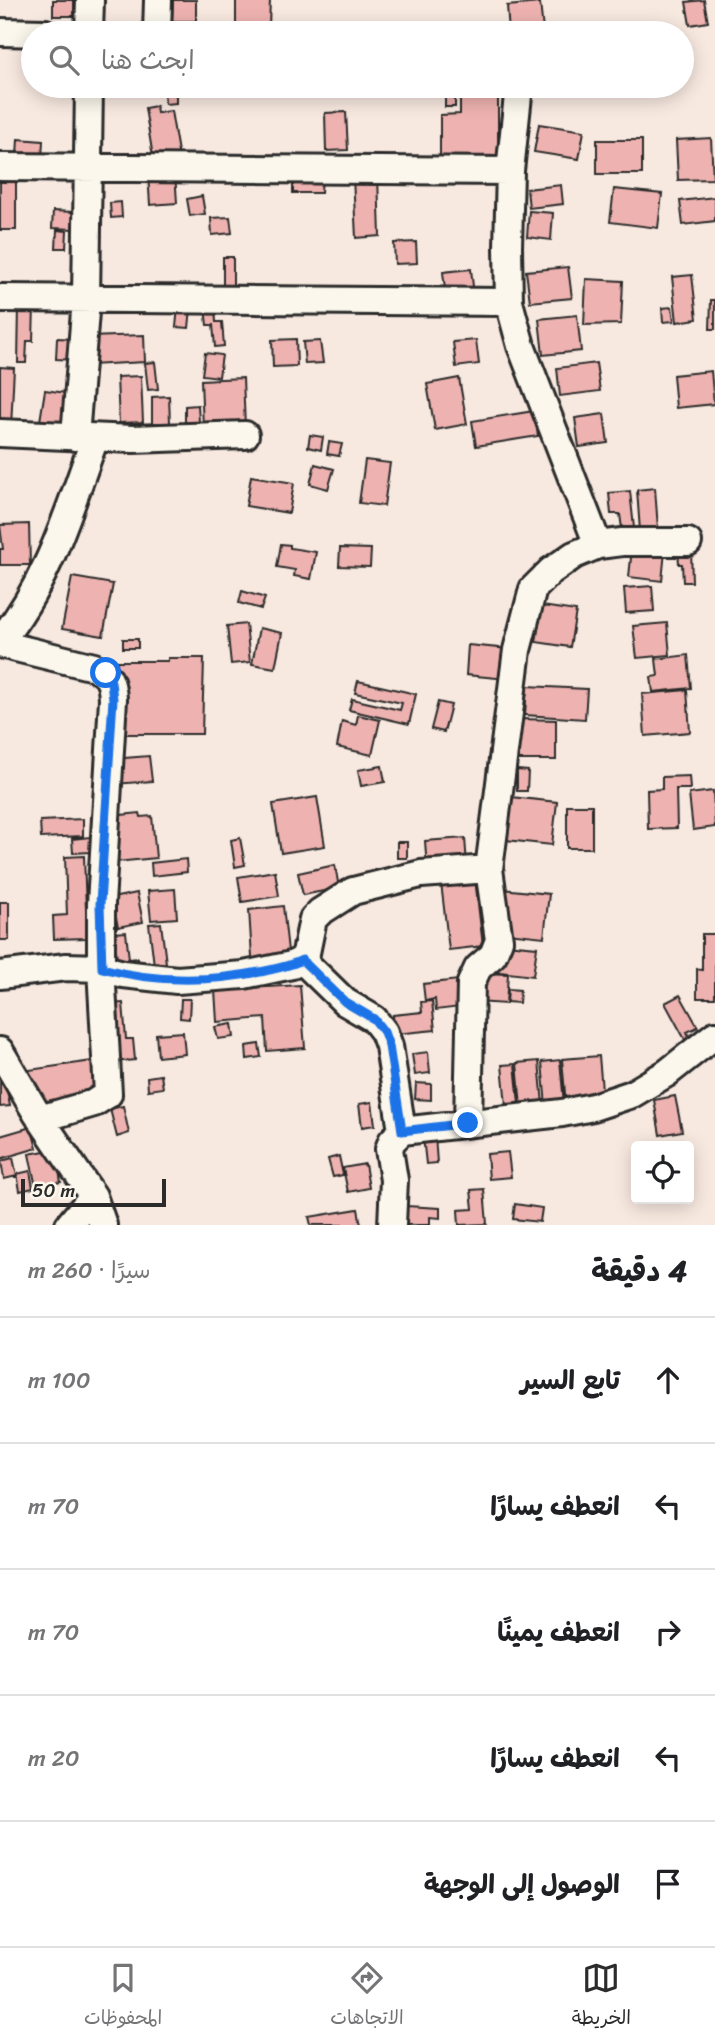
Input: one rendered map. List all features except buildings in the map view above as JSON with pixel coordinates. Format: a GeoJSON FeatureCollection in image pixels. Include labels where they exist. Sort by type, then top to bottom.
{"type":"FeatureCollection","features":[{"type":"Feature","properties":{"kind":"street"},"geometry":{"type":"LineString","coordinates":[[89,21],[90,0]]}},
{"type":"Feature","properties":{"kind":"street"},"geometry":{"type":"LineString","coordinates":[[157,21],[158,0]]}},
{"type":"Feature","properties":{"kind":"street"},"geometry":{"type":"LineString","coordinates":[[0,33],[21,33]]}},
{"type":"Feature","properties":{"kind":"street"},"geometry":{"type":"LineString","coordinates":[[40,1119],[94,1103],[108,1094],[100,904],[113,699],[111,682],[106,673],[94,667],[0,643],[19,619],[38,586],[61,533],[85,437],[89,98]]}},
{"type":"Feature","properties":{"kind":"street"},"geometry":{"type":"LineString","coordinates":[[518,98],[510,171],[509,302],[521,346],[598,545]]}},
{"type":"Feature","properties":{"kind":"street"},"geometry":{"type":"LineString","coordinates":[[0,167],[510,171]]}},
{"type":"Feature","properties":{"kind":"street"},"geometry":{"type":"LineString","coordinates":[[0,298],[509,302]]}},
{"type":"Feature","properties":{"kind":"street"},"geometry":{"type":"LineString","coordinates":[[0,433],[85,437],[245,435]]}},
{"type":"Feature","properties":{"kind":"street"},"geometry":{"type":"LineString","coordinates":[[468,1123],[471,983],[478,968],[493,955],[499,940],[489,869],[517,650],[533,589],[551,571],[575,555],[598,545],[622,542],[688,542]]}},
{"type":"Feature","properties":{"kind":"street"},"geometry":{"type":"LineString","coordinates":[[0,975],[66,967],[102,968],[123,974],[177,980],[244,975],[292,965],[302,960],[306,953],[313,919],[353,891],[421,873],[489,869]]}},
{"type":"Feature","properties":{"kind":"street"},"geometry":{"type":"LineString","coordinates":[[302,960],[345,1002],[374,1019],[384,1032],[389,1046],[402,1131]]}},
{"type":"Feature","properties":{"kind":"street"},"geometry":{"type":"LineString","coordinates":[[392,1225],[394,1180],[389,1149],[391,1141],[402,1131],[593,1107],[632,1094],[667,1073],[715,1035]]}},
{"type":"Feature","properties":{"kind":"street"},"geometry":{"type":"LineString","coordinates":[[0,1051],[40,1119],[93,1196],[103,1225]]}},
{"type":"Feature","properties":{"kind":"street"},"geometry":{"type":"LineString","coordinates":[[69,1225],[93,1196]]}},
{"type":"Feature","properties":{"kind":"route"},"geometry":{"type":"LineString","coordinates":[[106,673],[111,682],[113,699],[100,904],[102,968],[123,974],[177,980],[244,975],[292,965],[302,960],[345,1002],[374,1019],[384,1032],[389,1046],[402,1131],[468,1123]]}}]}
